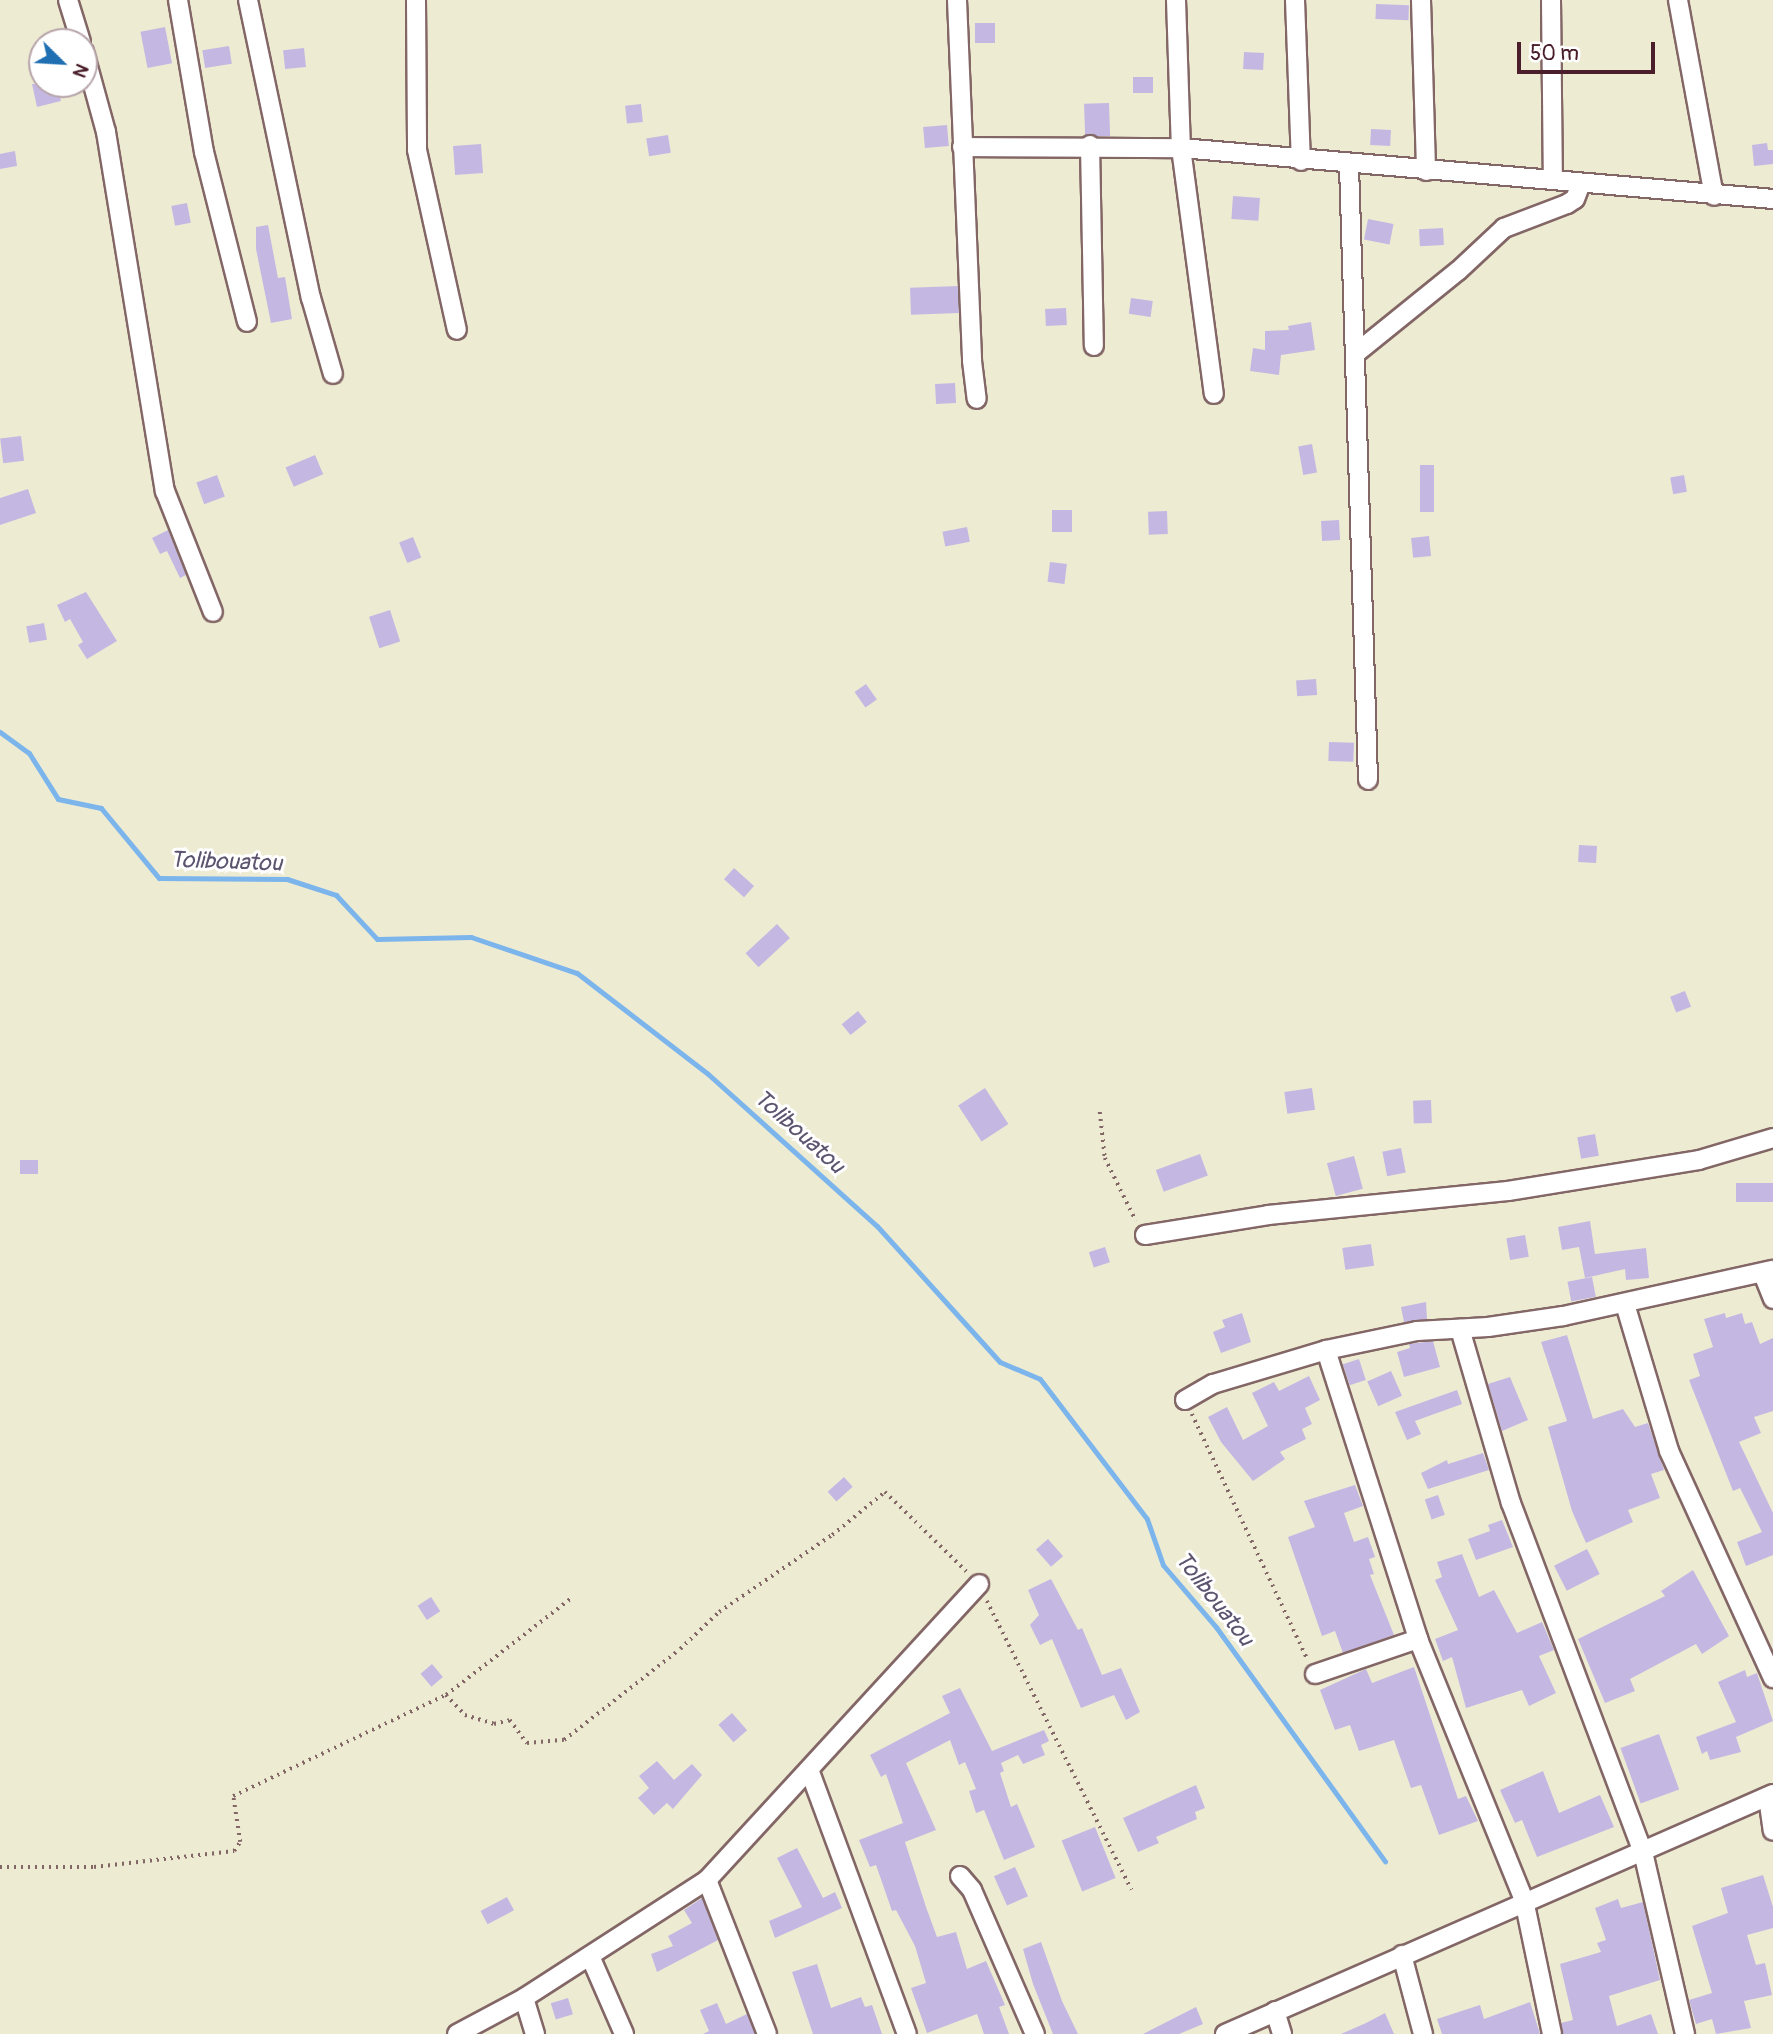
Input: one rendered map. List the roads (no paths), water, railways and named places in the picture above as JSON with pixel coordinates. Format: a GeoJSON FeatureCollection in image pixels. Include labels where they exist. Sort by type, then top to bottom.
{"type":"FeatureCollection","features":[{"type":"Feature","properties":{"kind":"street"},"geometry":{"type":"LineString","coordinates":[[68,0],[77,28]]}},
{"type":"Feature","properties":{"kind":"street"},"geometry":{"type":"LineString","coordinates":[[178,0],[204,152],[247,322]]}},
{"type":"Feature","properties":{"kind":"street"},"geometry":{"type":"LineString","coordinates":[[248,0],[311,298],[333,374]]}},
{"type":"Feature","properties":{"kind":"street"},"geometry":{"type":"LineString","coordinates":[[416,0],[417,150],[457,330]]}},
{"type":"Feature","properties":{"kind":"street"},"geometry":{"type":"LineString","coordinates":[[957,0],[962,147],[977,399]]}},
{"type":"Feature","properties":{"kind":"street"},"geometry":{"type":"LineString","coordinates":[[1176,0],[1181,148],[1214,394]]}},
{"type":"Feature","properties":{"kind":"street"},"geometry":{"type":"LineString","coordinates":[[1295,0],[1301,161]]}},
{"type":"Feature","properties":{"kind":"street"},"geometry":{"type":"LineString","coordinates":[[1422,0],[1426,171]]}},
{"type":"Feature","properties":{"kind":"street"},"geometry":{"type":"LineString","coordinates":[[1550,0],[1553,180]]}},
{"type":"Feature","properties":{"kind":"street"},"geometry":{"type":"LineString","coordinates":[[1678,0],[1714,196]]}},
{"type":"Feature","properties":{"kind":"street"},"geometry":{"type":"LineString","coordinates":[[97,98],[106,132],[165,491],[213,611]]}},
{"type":"Feature","properties":{"kind":"street"},"geometry":{"type":"LineString","coordinates":[[962,147],[1090,145],[1181,148],[1301,161],[1773,199]]}},
{"type":"Feature","properties":{"kind":"street"},"geometry":{"type":"LineString","coordinates":[[1090,145],[1094,346]]}},
{"type":"Feature","properties":{"kind":"street"},"geometry":{"type":"LineString","coordinates":[[1349,165],[1368,780]]}},
{"type":"Feature","properties":{"kind":"street"},"geometry":{"type":"LineString","coordinates":[[1355,354],[1458,271],[1504,228],[1567,204],[1575,199],[1581,183]]}},
{"type":"Feature","properties":{"kind":"street"},"geometry":{"type":"LineString","coordinates":[[1145,1235],[1268,1215],[1508,1191],[1699,1160],[1773,1138]]}},
{"type":"Feature","properties":{"kind":"street"},"geometry":{"type":"LineString","coordinates":[[1185,1400],[1213,1384],[1326,1350],[1417,1331],[1460,1329],[1625,1304],[1768,1272],[1773,1299]]}},
{"type":"Feature","properties":{"kind":"street"},"geometry":{"type":"LineString","coordinates":[[1625,1304],[1669,1451],[1773,1678]]}},
{"type":"Feature","properties":{"kind":"street"},"geometry":{"type":"LineString","coordinates":[[1460,1329],[1511,1503],[1643,1852],[1685,2034]]}},
{"type":"Feature","properties":{"kind":"street"},"geometry":{"type":"LineString","coordinates":[[1326,1350],[1418,1639],[1524,1900],[1552,2034]]}},
{"type":"Feature","properties":{"kind":"street"},"geometry":{"type":"LineString","coordinates":[[457,2034],[524,1998],[707,1880],[810,1772],[979,1584]]}},
{"type":"Feature","properties":{"kind":"street"},"geometry":{"type":"LineString","coordinates":[[1315,1674],[1418,1639]]}},
{"type":"Feature","properties":{"kind":"street"},"geometry":{"type":"LineString","coordinates":[[810,1772],[907,2034]]}},
{"type":"Feature","properties":{"kind":"street"},"geometry":{"type":"LineString","coordinates":[[1225,2034],[1524,1900],[1643,1852],[1770,1796],[1773,1831]]}},
{"type":"Feature","properties":{"kind":"street"},"geometry":{"type":"LineString","coordinates":[[960,1876],[972,1890],[1035,2034]]}},
{"type":"Feature","properties":{"kind":"street"},"geometry":{"type":"LineString","coordinates":[[707,1880],[768,2034]]}},
{"type":"Feature","properties":{"kind":"street"},"geometry":{"type":"LineString","coordinates":[[1402,1955],[1423,2034]]}},
{"type":"Feature","properties":{"kind":"street"},"geometry":{"type":"LineString","coordinates":[[590,1956],[624,2034]]}},
{"type":"Feature","properties":{"kind":"street"},"geometry":{"type":"LineString","coordinates":[[524,1998],[535,2034]]}},
{"type":"Feature","properties":{"kind":"street"},"geometry":{"type":"LineString","coordinates":[[1275,2011],[1282,2034]]}},
{"type":"Feature","properties":{"kind":"waterway","name":"Tolibouatou"},"geometry":{"type":"LineString","coordinates":[[0,732],[29,753],[58,799],[101,808],[159,878],[287,879],[336,895],[377,939],[471,937],[577,973],[708,1074],[877,1226],[1000,1362],[1040,1379],[1147,1519],[1163,1565],[1216,1627],[1385,1861]]}}]}
